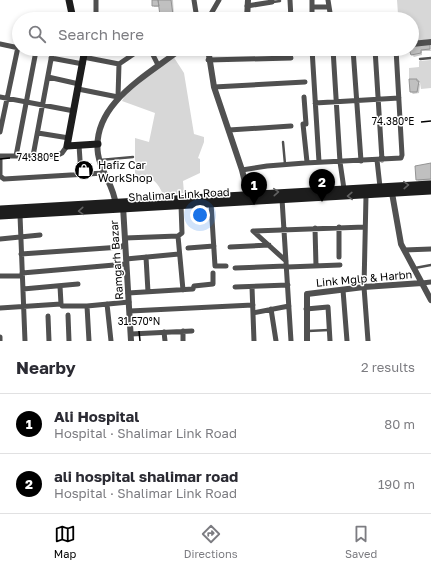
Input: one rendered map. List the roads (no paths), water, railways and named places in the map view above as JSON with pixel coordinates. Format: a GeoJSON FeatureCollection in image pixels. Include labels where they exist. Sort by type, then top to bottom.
{"type":"FeatureCollection","features":[{"type":"Feature","properties":{"kind":"main road"},"geometry":{"type":"LineString","coordinates":[[69,0],[72,12]]}},
{"type":"Feature","properties":{"kind":"main road"},"geometry":{"type":"LineString","coordinates":[[84,56],[67,146],[98,144]]}},
{"type":"Feature","properties":{"kind":"main road","name":"Shalimar Link Road"},"geometry":{"type":"LineString","coordinates":[[0,216],[380,186],[431,184]]}},
{"type":"Feature","properties":{"kind":"main road","name":"Shalimar Link Road"},"geometry":{"type":"LineString","coordinates":[[0,209],[181,205],[211,203],[249,197],[282,199],[366,196],[431,191]]}},
{"type":"Feature","properties":{"kind":"street"},"geometry":{"type":"LineString","coordinates":[[96,0],[96,12]]}},
{"type":"Feature","properties":{"kind":"street"},"geometry":{"type":"LineString","coordinates":[[194,0],[196,12]]}},
{"type":"Feature","properties":{"kind":"street"},"geometry":{"type":"LineString","coordinates":[[212,12],[219,0]]}},
{"type":"Feature","properties":{"kind":"street"},"geometry":{"type":"LineString","coordinates":[[290,0],[291,12]]}},
{"type":"Feature","properties":{"kind":"street"},"geometry":{"type":"LineString","coordinates":[[312,0],[312,12]]}},
{"type":"Feature","properties":{"kind":"street"},"geometry":{"type":"LineString","coordinates":[[328,0],[329,12]]}},
{"type":"Feature","properties":{"kind":"street"},"geometry":{"type":"LineString","coordinates":[[248,3],[272,1]]}},
{"type":"Feature","properties":{"kind":"street"},"geometry":{"type":"LineString","coordinates":[[312,7],[328,7]]}},
{"type":"Feature","properties":{"kind":"street"},"geometry":{"type":"LineString","coordinates":[[419,43],[431,42]]}},
{"type":"Feature","properties":{"kind":"street"},"geometry":{"type":"LineString","coordinates":[[0,44],[12,47]]}},
{"type":"Feature","properties":{"kind":"street"},"geometry":{"type":"LineString","coordinates":[[0,132],[16,56]]}},
{"type":"Feature","properties":{"kind":"street"},"geometry":{"type":"LineString","coordinates":[[16,156],[35,56]]}},
{"type":"Feature","properties":{"kind":"street"},"geometry":{"type":"LineString","coordinates":[[33,156],[51,58],[119,64],[131,56]]}},
{"type":"Feature","properties":{"kind":"street"},"geometry":{"type":"LineString","coordinates":[[154,56],[158,65]]}},
{"type":"Feature","properties":{"kind":"street"},"geometry":{"type":"LineString","coordinates":[[118,97],[171,56]]}},
{"type":"Feature","properties":{"kind":"street"},"geometry":{"type":"LineString","coordinates":[[208,56],[214,87],[242,170],[249,197]]}},
{"type":"Feature","properties":{"kind":"street"},"geometry":{"type":"LineString","coordinates":[[312,56],[319,162]]}},
{"type":"Feature","properties":{"kind":"street"},"geometry":{"type":"LineString","coordinates":[[333,56],[340,162],[344,189]]}},
{"type":"Feature","properties":{"kind":"street"},"geometry":{"type":"LineString","coordinates":[[354,56],[361,161]]}},
{"type":"Feature","properties":{"kind":"street"},"geometry":{"type":"LineString","coordinates":[[375,56],[380,186]]}},
{"type":"Feature","properties":{"kind":"street"},"geometry":{"type":"LineString","coordinates":[[242,170],[307,162],[340,162],[401,158],[396,56]]}},
{"type":"Feature","properties":{"kind":"street"},"geometry":{"type":"LineString","coordinates":[[208,60],[291,58]]}},
{"type":"Feature","properties":{"kind":"street"},"geometry":{"type":"LineString","coordinates":[[118,97],[119,64]]}},
{"type":"Feature","properties":{"kind":"street"},"geometry":{"type":"LineString","coordinates":[[48,77],[78,87],[118,97]]}},
{"type":"Feature","properties":{"kind":"street"},"geometry":{"type":"LineString","coordinates":[[214,87],[305,82]]}},
{"type":"Feature","properties":{"kind":"street"},"geometry":{"type":"LineString","coordinates":[[304,96],[306,124],[303,124],[307,162]]}},
{"type":"Feature","properties":{"kind":"street"},"geometry":{"type":"LineString","coordinates":[[0,97],[74,111]]}},
{"type":"Feature","properties":{"kind":"street","name":"Ramgarh Bazar"},"geometry":{"type":"LineString","coordinates":[[118,97],[101,126],[98,144],[100,160],[104,173],[113,188],[119,206],[125,241],[131,341]]}},
{"type":"Feature","properties":{"kind":"street"},"geometry":{"type":"LineString","coordinates":[[315,103],[357,102],[399,98]]}},
{"type":"Feature","properties":{"kind":"street"},"geometry":{"type":"LineString","coordinates":[[229,130],[291,126]]}},
{"type":"Feature","properties":{"kind":"street"},"geometry":{"type":"LineString","coordinates":[[38,133],[69,138]]}},
{"type":"Feature","properties":{"kind":"street"},"geometry":{"type":"LineString","coordinates":[[79,145],[81,175]]}},
{"type":"Feature","properties":{"kind":"street"},"geometry":{"type":"LineString","coordinates":[[0,156],[56,156],[62,153],[67,146]]}},
{"type":"Feature","properties":{"kind":"street"},"geometry":{"type":"LineString","coordinates":[[0,160],[0,176],[4,179],[104,173]]}},
{"type":"Feature","properties":{"kind":"street"},"geometry":{"type":"LineString","coordinates":[[392,193],[401,244],[431,300]]}},
{"type":"Feature","properties":{"kind":"street"},"geometry":{"type":"LineString","coordinates":[[366,196],[364,287],[368,341]]}},
{"type":"Feature","properties":{"kind":"street"},"geometry":{"type":"LineString","coordinates":[[282,199],[291,341]]}},
{"type":"Feature","properties":{"kind":"street"},"geometry":{"type":"LineString","coordinates":[[211,203],[216,267],[226,266]]}},
{"type":"Feature","properties":{"kind":"street"},"geometry":{"type":"LineString","coordinates":[[21,254],[121,247],[125,241],[178,236],[182,233],[181,205]]}},
{"type":"Feature","properties":{"kind":"street"},"geometry":{"type":"LineString","coordinates":[[20,215],[23,308],[26,341]]}},
{"type":"Feature","properties":{"kind":"street"},"geometry":{"type":"LineString","coordinates":[[286,265],[269,245],[253,231],[366,226]]}},
{"type":"Feature","properties":{"kind":"street"},"geometry":{"type":"LineString","coordinates":[[340,227],[340,257]]}},
{"type":"Feature","properties":{"kind":"street"},"geometry":{"type":"LineString","coordinates":[[315,228],[316,266]]}},
{"type":"Feature","properties":{"kind":"street"},"geometry":{"type":"LineString","coordinates":[[0,238],[40,235]]}},
{"type":"Feature","properties":{"kind":"street"},"geometry":{"type":"LineString","coordinates":[[178,236],[182,290]]}},
{"type":"Feature","properties":{"kind":"street"},"geometry":{"type":"LineString","coordinates":[[230,247],[269,245]]}},
{"type":"Feature","properties":{"kind":"street"},"geometry":{"type":"LineString","coordinates":[[188,248],[214,246]]}},
{"type":"Feature","properties":{"kind":"street"},"geometry":{"type":"LineString","coordinates":[[404,250],[431,249]]}},
{"type":"Feature","properties":{"kind":"street"},"geometry":{"type":"LineString","coordinates":[[0,276],[126,262],[146,257],[180,254]]}},
{"type":"Feature","properties":{"kind":"street"},"geometry":{"type":"LineString","coordinates":[[146,257],[148,292]]}},
{"type":"Feature","properties":{"kind":"street"},"geometry":{"type":"LineString","coordinates":[[235,268],[286,265],[340,265]]}},
{"type":"Feature","properties":{"kind":"street"},"geometry":{"type":"LineString","coordinates":[[128,293],[193,289],[193,286],[213,284],[213,273]]}},
{"type":"Feature","properties":{"kind":"street"},"geometry":{"type":"LineString","coordinates":[[422,283],[431,282]]}},
{"type":"Feature","properties":{"kind":"street","name":"Link Mglp & Harbn"},"geometry":{"type":"LineString","coordinates":[[307,341],[307,294],[364,287],[422,283]]}},
{"type":"Feature","properties":{"kind":"street"},"geometry":{"type":"LineString","coordinates":[[23,289],[78,284]]}},
{"type":"Feature","properties":{"kind":"street"},"geometry":{"type":"LineString","coordinates":[[235,287],[288,285]]}},
{"type":"Feature","properties":{"kind":"street"},"geometry":{"type":"LineString","coordinates":[[60,286],[61,304]]}},
{"type":"Feature","properties":{"kind":"street"},"geometry":{"type":"LineString","coordinates":[[252,286],[254,341]]}},
{"type":"Feature","properties":{"kind":"street"},"geometry":{"type":"LineString","coordinates":[[343,290],[347,341]]}},
{"type":"Feature","properties":{"kind":"street"},"geometry":{"type":"LineString","coordinates":[[0,308],[23,308],[61,304],[62,306],[87,306],[129,302]]}},
{"type":"Feature","properties":{"kind":"street"},"geometry":{"type":"LineString","coordinates":[[107,304],[111,341]]}},
{"type":"Feature","properties":{"kind":"street"},"geometry":{"type":"LineString","coordinates":[[130,312],[253,305]]}},
{"type":"Feature","properties":{"kind":"street"},"geometry":{"type":"LineString","coordinates":[[87,306],[89,341]]}},
{"type":"Feature","properties":{"kind":"street"},"geometry":{"type":"LineString","coordinates":[[253,313],[289,306]]}},
{"type":"Feature","properties":{"kind":"street"},"geometry":{"type":"LineString","coordinates":[[306,309],[328,307],[330,341]]}},
{"type":"Feature","properties":{"kind":"street"},"geometry":{"type":"LineString","coordinates":[[270,310],[276,341]]}},
{"type":"Feature","properties":{"kind":"street"},"geometry":{"type":"LineString","coordinates":[[68,315],[69,341]]}},
{"type":"Feature","properties":{"kind":"street"},"geometry":{"type":"LineString","coordinates":[[48,316],[49,341]]}},
{"type":"Feature","properties":{"kind":"street"},"geometry":{"type":"LineString","coordinates":[[183,331],[184,341]]}},
{"type":"Feature","properties":{"kind":"street"},"geometry":{"type":"LineString","coordinates":[[131,334],[192,331]]}},
{"type":"Feature","properties":{"kind":"street"},"geometry":{"type":"LineString","coordinates":[[164,332],[165,341]]}},
{"type":"Feature","properties":{"kind":"lane"},"geometry":{"type":"LineString","coordinates":[[272,1],[280,1]]}},
{"type":"Feature","properties":{"kind":"lane"},"geometry":{"type":"LineString","coordinates":[[420,59],[431,58]]}},
{"type":"Feature","properties":{"kind":"lane"},"geometry":{"type":"LineString","coordinates":[[283,142],[285,164]]}},
{"type":"Feature","properties":{"kind":"lane"},"geometry":{"type":"LineString","coordinates":[[100,160],[133,157]]}},
{"type":"Feature","properties":{"kind":"lane"},"geometry":{"type":"LineString","coordinates":[[414,268],[431,265]]}},
{"type":"Feature","properties":{"kind":"lane"},"geometry":{"type":"LineString","coordinates":[[307,331],[330,330]]}},
{"type":"Feature","properties":{"kind":"place","name":"Hafiz Car WorkShop"},"geometry":{"type":"Point","coordinates":[84,170]}},
{"type":"Feature","properties":{"kind":"place","name":"ali hospital shalimar road"},"geometry":{"type":"Point","coordinates":[322,202]}},
{"type":"Feature","properties":{"kind":"place","name":"Ali Hospital"},"geometry":{"type":"Point","coordinates":[254,205]}}]}
